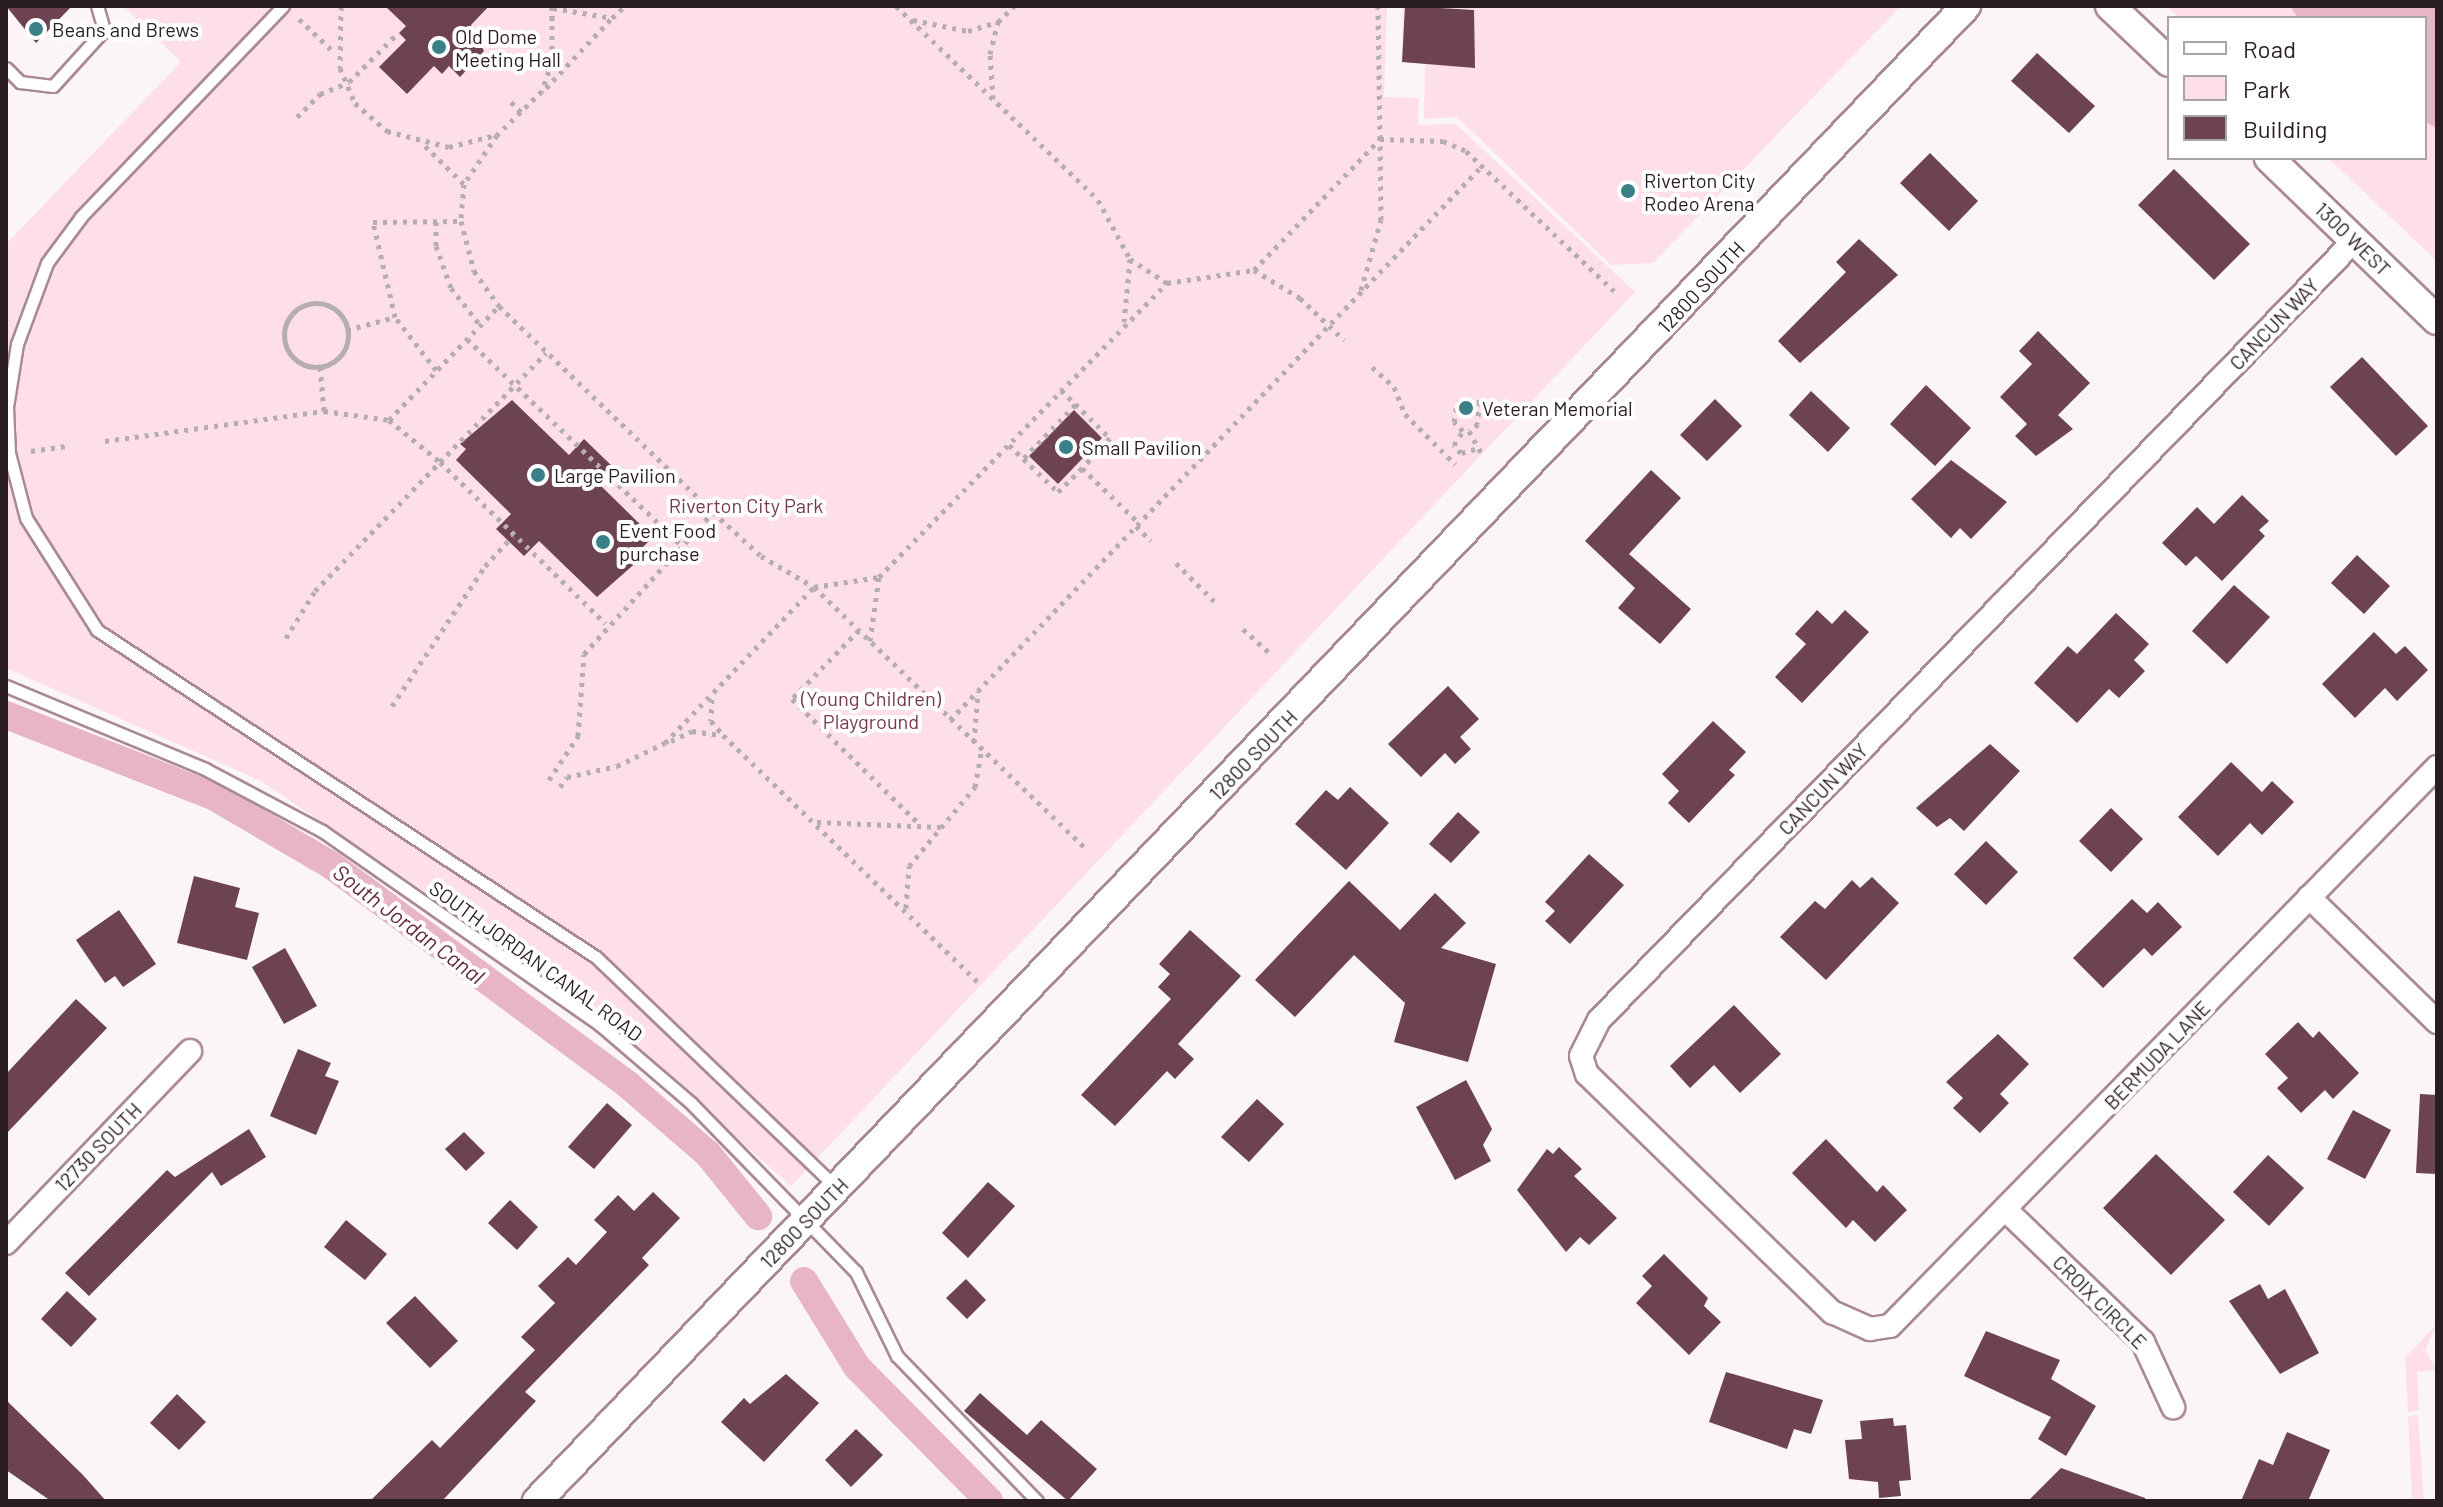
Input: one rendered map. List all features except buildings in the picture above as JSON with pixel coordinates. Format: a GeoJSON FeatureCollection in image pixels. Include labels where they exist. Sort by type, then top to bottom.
{"type":"FeatureCollection","features":[{"type":"Feature","properties":{"kind":"street","name":"12800 SOUTH"},"geometry":{"type":"LineString","coordinates":[[537,1501],[1966,6]]}},
{"type":"Feature","properties":{"kind":"street"},"geometry":{"type":"LineString","coordinates":[[2110,6],[2167,60]]}},
{"type":"Feature","properties":{"kind":"street","name":"1300 WEST"},"geometry":{"type":"LineString","coordinates":[[2271,160],[2437,320]]}},
{"type":"Feature","properties":{"kind":"street","name":"CANCUN WAY"},"geometry":{"type":"LineString","coordinates":[[1870,1329],[1832,1312],[1599,1091],[1581,1056],[1588,1038],[2355,240]]}},
{"type":"Feature","properties":{"kind":"street","name":"BERMUDA LANE"},"geometry":{"type":"LineString","coordinates":[[1870,1329],[1908,1315],[2437,767]]}},
{"type":"Feature","properties":{"kind":"street"},"geometry":{"type":"LineString","coordinates":[[2309,897],[2437,1022]]}},
{"type":"Feature","properties":{"kind":"street","name":"12730 SOUTH"},"geometry":{"type":"LineString","coordinates":[[6,1243],[190,1051]]}},
{"type":"Feature","properties":{"kind":"street","name":"CROIX CIRCLE"},"geometry":{"type":"LineString","coordinates":[[2007,1211],[2143,1342],[2173,1407]]}},
{"type":"Feature","properties":{"kind":"lane"},"geometry":{"type":"LineString","coordinates":[[6,68],[20,82],[53,86],[104,30],[97,6]]}},
{"type":"Feature","properties":{"kind":"lane"},"geometry":{"type":"LineString","coordinates":[[283,6],[81,217],[47,263],[17,344],[7,407],[9,453],[26,518],[97,630],[596,957],[838,1188]]}},
{"type":"Feature","properties":{"kind":"lane","name":"SOUTH JORDAN CANAL ROAD"},"geometry":{"type":"LineString","coordinates":[[6,686],[205,769],[322,831],[600,1025],[691,1103],[856,1272],[897,1356],[1037,1501]]}},
{"type":"Feature","properties":{"kind":"path"},"geometry":{"type":"LineString","coordinates":[[336,54],[341,6]]}},
{"type":"Feature","properties":{"kind":"path"},"geometry":{"type":"LineString","coordinates":[[625,6],[497,135],[464,184],[461,221],[474,271],[499,306],[713,512],[761,556],[814,587],[1087,850]]}},
{"type":"Feature","properties":{"kind":"path"},"geometry":{"type":"LineString","coordinates":[[896,6],[1098,200],[1130,259],[1167,283]]}},
{"type":"Feature","properties":{"kind":"path"},"geometry":{"type":"LineString","coordinates":[[908,18],[968,31],[998,22],[1014,6]]}},
{"type":"Feature","properties":{"kind":"path"},"geometry":{"type":"LineString","coordinates":[[1359,294],[1381,220],[1378,6]]}},
{"type":"Feature","properties":{"kind":"path"},"geometry":{"type":"LineString","coordinates":[[542,91],[552,62],[553,7],[612,18]]}},
{"type":"Feature","properties":{"kind":"path"},"geometry":{"type":"LineString","coordinates":[[299,19],[336,54],[355,103],[387,131],[423,144],[473,144],[497,135]]}},
{"type":"Feature","properties":{"kind":"path"},"geometry":{"type":"LineString","coordinates":[[993,100],[990,54],[998,22]]}},
{"type":"Feature","properties":{"kind":"path"},"geometry":{"type":"LineString","coordinates":[[297,117],[320,94],[349,82],[395,36]]}},
{"type":"Feature","properties":{"kind":"path"},"geometry":{"type":"LineString","coordinates":[[511,102],[522,113]]}},
{"type":"Feature","properties":{"kind":"path"},"geometry":{"type":"LineString","coordinates":[[870,641],[879,577],[1124,323],[1167,283],[1254,270],[1380,139],[1443,141],[1483,165],[1617,294]]}},
{"type":"Feature","properties":{"kind":"path"},"geometry":{"type":"LineString","coordinates":[[423,144],[464,184]]}},
{"type":"Feature","properties":{"kind":"path"},"geometry":{"type":"LineString","coordinates":[[950,720],[1483,165]]}},
{"type":"Feature","properties":{"kind":"path"},"geometry":{"type":"LineString","coordinates":[[436,370],[395,317],[373,222],[461,221]]}},
{"type":"Feature","properties":{"kind":"path"},"geometry":{"type":"LineString","coordinates":[[436,222],[436,246],[451,288],[480,325]]}},
{"type":"Feature","properties":{"kind":"path"},"geometry":{"type":"LineString","coordinates":[[1124,323],[1130,259]]}},
{"type":"Feature","properties":{"kind":"path"},"geometry":{"type":"LineString","coordinates":[[1254,270],[1344,340]]}},
{"type":"Feature","properties":{"kind":"path"},"geometry":{"type":"LineString","coordinates":[[325,304],[347,330],[341,355],[320,367],[302,364],[287,349],[288,319],[304,305],[325,304]]}},
{"type":"Feature","properties":{"kind":"path"},"geometry":{"type":"LineString","coordinates":[[389,420],[499,306]]}},
{"type":"Feature","properties":{"kind":"path"},"geometry":{"type":"LineString","coordinates":[[347,330],[395,317]]}},
{"type":"Feature","properties":{"kind":"path"},"geometry":{"type":"LineString","coordinates":[[467,339],[681,545]]}},
{"type":"Feature","properties":{"kind":"path"},"geometry":{"type":"LineString","coordinates":[[286,638],[315,591],[546,353]]}},
{"type":"Feature","properties":{"kind":"path"},"geometry":{"type":"LineString","coordinates":[[320,367],[324,411]]}},
{"type":"Feature","properties":{"kind":"path"},"geometry":{"type":"LineString","coordinates":[[1372,367],[1394,387],[1405,414],[1455,464]]}},
{"type":"Feature","properties":{"kind":"path"},"geometry":{"type":"LineString","coordinates":[[1009,445],[1058,492],[1082,468],[1110,438],[1061,390]]}},
{"type":"Feature","properties":{"kind":"path"},"geometry":{"type":"LineString","coordinates":[[1475,449],[1461,453],[1454,445],[1463,431],[1454,422],[1457,402],[1479,402],[1478,424],[1469,431],[1475,449],[1482,454]]}},
{"type":"Feature","properties":{"kind":"path"},"geometry":{"type":"LineString","coordinates":[[1024,458],[1076,404]]}},
{"type":"Feature","properties":{"kind":"path"},"geometry":{"type":"LineString","coordinates":[[105,441],[324,411],[389,420],[440,462],[605,623]]}},
{"type":"Feature","properties":{"kind":"path"},"geometry":{"type":"LineString","coordinates":[[31,451],[68,446]]}},
{"type":"Feature","properties":{"kind":"path"},"geometry":{"type":"LineString","coordinates":[[1082,468],[1151,541]]}},
{"type":"Feature","properties":{"kind":"path"},"geometry":{"type":"LineString","coordinates":[[549,780],[578,736],[584,654],[605,623],[713,512]]}},
{"type":"Feature","properties":{"kind":"path"},"geometry":{"type":"LineString","coordinates":[[392,706],[485,566],[513,536]]}},
{"type":"Feature","properties":{"kind":"path"},"geometry":{"type":"LineString","coordinates":[[1176,563],[1218,605]]}},
{"type":"Feature","properties":{"kind":"path"},"geometry":{"type":"LineString","coordinates":[[665,743],[814,587],[879,577]]}},
{"type":"Feature","properties":{"kind":"path"},"geometry":{"type":"LineString","coordinates":[[1243,629],[1272,655]]}},
{"type":"Feature","properties":{"kind":"path"},"geometry":{"type":"LineString","coordinates":[[859,630],[792,699],[918,823]]}},
{"type":"Feature","properties":{"kind":"path"},"geometry":{"type":"LineString","coordinates":[[974,742],[978,690]]}},
{"type":"Feature","properties":{"kind":"path"},"geometry":{"type":"LineString","coordinates":[[713,696],[711,721],[723,735],[977,981]]}},
{"type":"Feature","properties":{"kind":"path"},"geometry":{"type":"LineString","coordinates":[[560,787],[567,777],[617,766],[692,731],[723,735]]}},
{"type":"Feature","properties":{"kind":"path"},"geometry":{"type":"LineString","coordinates":[[906,909],[909,866],[975,787],[981,751]]}},
{"type":"Feature","properties":{"kind":"path"},"geometry":{"type":"LineString","coordinates":[[816,822],[856,828],[918,823],[941,827]]}},
{"type":"Feature","properties":{"kind":"green space","name":"Riverton City Park"},"geometry":{"type":"Polygon","coordinates":[[[123,6],[1387,6],[1384,97],[1419,98],[1418,125],[1456,124],[1635,292],[791,1186],[556,980],[261,781],[6,668],[6,244],[181,62],[123,6]]]}},
{"type":"Feature","properties":{"kind":"green space","name":"Riverton City Rodeo Arena"},"geometry":{"type":"Polygon","coordinates":[[[1403,6],[1901,6],[1653,263],[1611,265],[1457,117],[1424,119],[1425,64],[1402,62],[1403,6]]]}},
{"type":"Feature","properties":{"kind":"green space"},"geometry":{"type":"Polygon","coordinates":[[[2166,6],[2437,6],[2437,261],[2330,160],[2427,160],[2427,16],[2177,16],[2166,6]]]}},
{"type":"Feature","properties":{"kind":"green space"},"geometry":{"type":"Polygon","coordinates":[[[2437,1324],[2425,1350],[2437,1370],[2417,1372],[2419,1410],[2408,1412],[2405,1358],[2437,1324]]]}},
{"type":"Feature","properties":{"kind":"green space"},"geometry":{"type":"Polygon","coordinates":[[[2418,1415],[2424,1501],[2412,1501],[2408,1416],[2418,1415]]]}},
{"type":"Feature","properties":{"kind":"shaded area"},"geometry":{"type":"Polygon","coordinates":[[[2290,6],[2437,6],[2437,128],[2427,123],[2427,16],[2297,16],[2290,6]]]}},
{"type":"Feature","properties":{"kind":"waterway","name":"South Jordan Canal"},"geometry":{"type":"LineString","coordinates":[[6,715],[213,796],[331,865],[628,1085],[708,1154],[758,1216]]}},
{"type":"Feature","properties":{"kind":"waterway","name":"South Jordan Canal"},"geometry":{"type":"LineString","coordinates":[[804,1281],[857,1367],[989,1501]]}},
{"type":"Feature","properties":{"kind":"place","name":"Beans and Brews"},"geometry":{"type":"Point","coordinates":[36,29]}},
{"type":"Feature","properties":{"kind":"place","name":"Old Dome Meeting Hall"},"geometry":{"type":"Point","coordinates":[439,47]}},
{"type":"Feature","properties":{"kind":"place","name":"Riverton City Rodeo Arena"},"geometry":{"type":"Point","coordinates":[1628,191]}},
{"type":"Feature","properties":{"kind":"place","name":"Veteran Memorial"},"geometry":{"type":"Point","coordinates":[1466,408]}},
{"type":"Feature","properties":{"kind":"place","name":"Small Pavilion"},"geometry":{"type":"Point","coordinates":[1066,447]}},
{"type":"Feature","properties":{"kind":"place","name":"Large Pavilion"},"geometry":{"type":"Point","coordinates":[538,475]}},
{"type":"Feature","properties":{"kind":"place","name":"Event Food purchase"},"geometry":{"type":"Point","coordinates":[603,542]}},
{"type":"Feature","properties":{"kind":"park label","name":"(Young Children) Playground"},"geometry":{"type":"Point","coordinates":[871,710]}}]}
